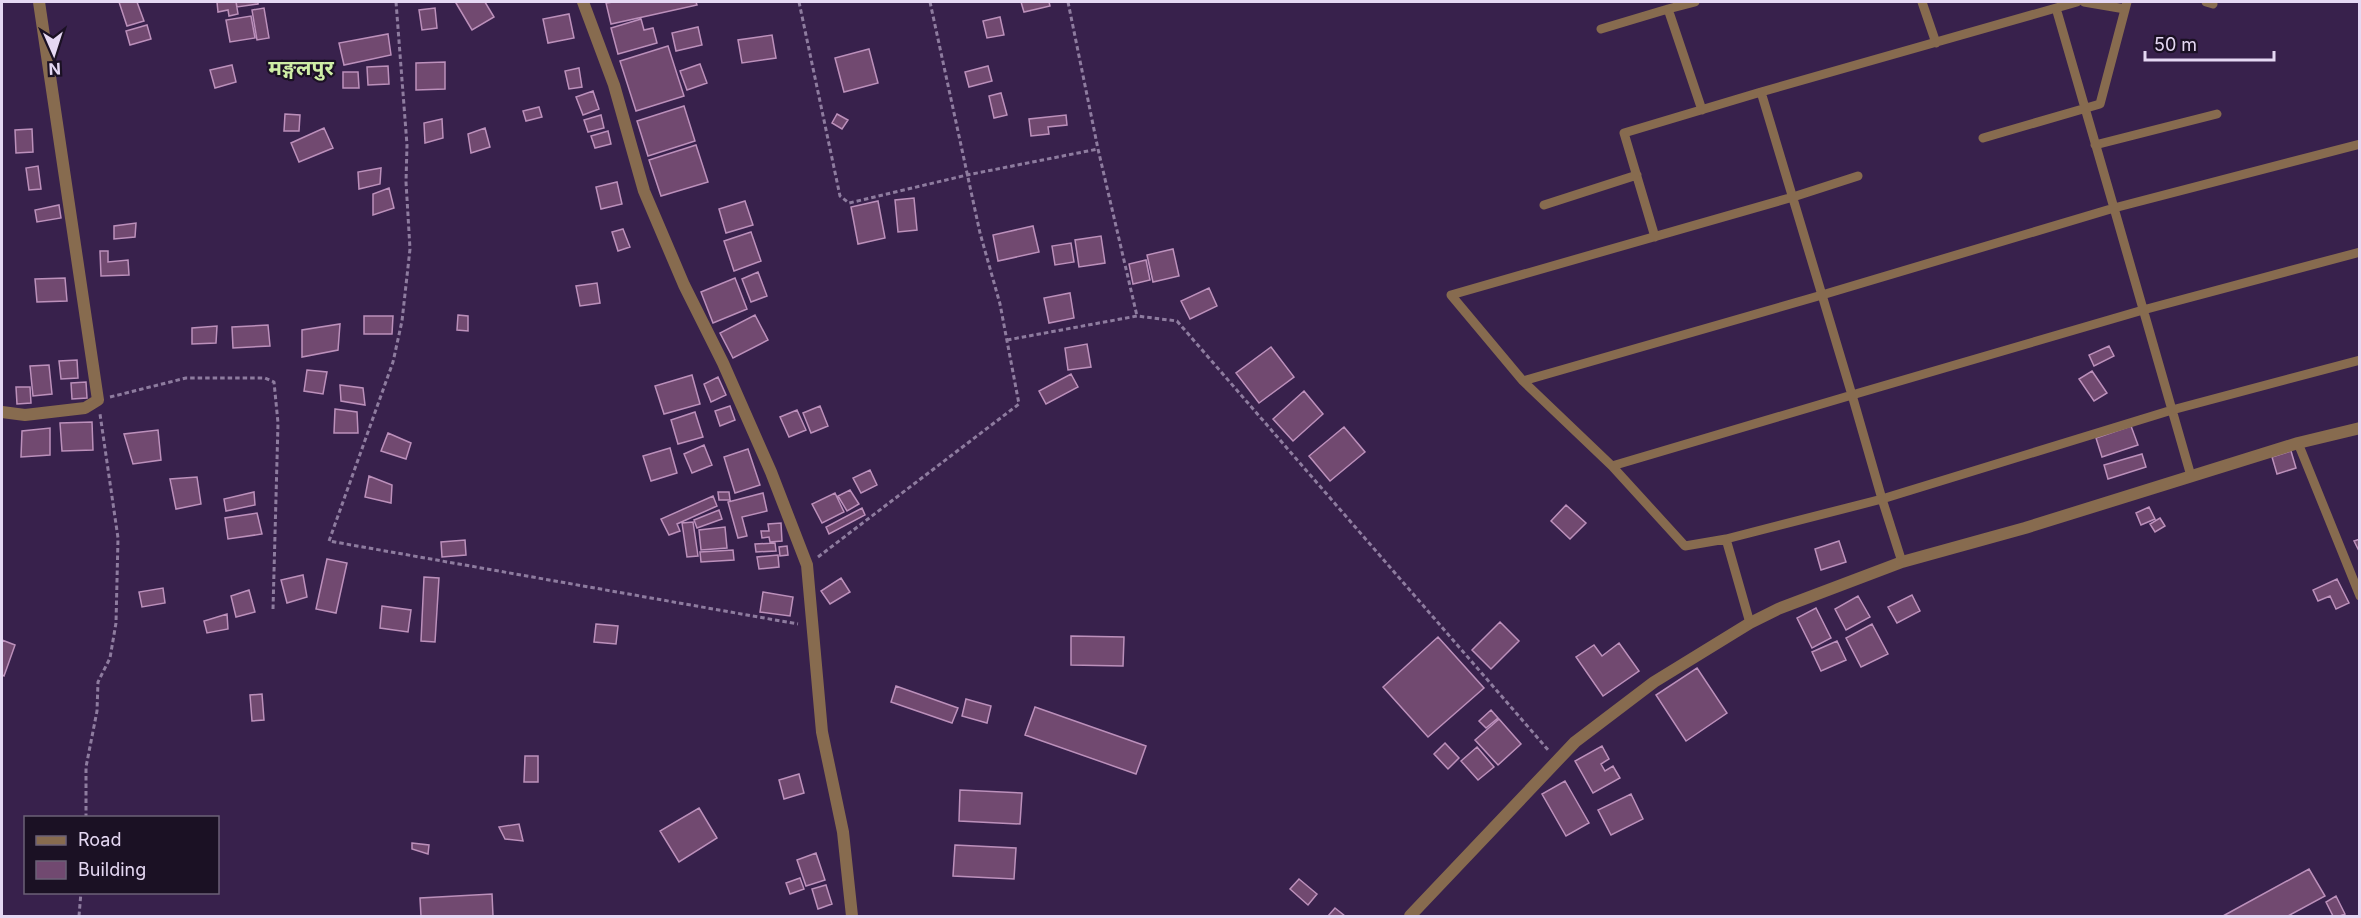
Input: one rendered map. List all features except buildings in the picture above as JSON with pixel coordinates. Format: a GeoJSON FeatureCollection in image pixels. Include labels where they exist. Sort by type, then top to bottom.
{"type":"FeatureCollection","features":[{"type":"Feature","properties":{"kind":"street"},"geometry":{"type":"LineString","coordinates":[[2,412],[25,415],[85,408],[98,400],[39,2]]}},
{"type":"Feature","properties":{"kind":"street"},"geometry":{"type":"LineString","coordinates":[[583,2],[614,85],[645,191],[684,285],[723,363],[771,472],[807,565],[822,732],[843,832],[852,916]]}},
{"type":"Feature","properties":{"kind":"street"},"geometry":{"type":"LineString","coordinates":[[1410,916],[1575,742],[1654,682],[1750,623],[1778,609],[1902,562],[2025,528],[2298,443],[2360,428]]}},
{"type":"Feature","properties":{"kind":"lane"},"geometry":{"type":"LineString","coordinates":[[1601,29],[1695,2]]}},
{"type":"Feature","properties":{"kind":"lane"},"geometry":{"type":"LineString","coordinates":[[1922,2],[1936,43]]}},
{"type":"Feature","properties":{"kind":"lane"},"geometry":{"type":"LineString","coordinates":[[1655,237],[1624,134],[1761,92],[2077,2]]}},
{"type":"Feature","properties":{"kind":"lane"},"geometry":{"type":"LineString","coordinates":[[1983,138],[2100,104],[2126,5],[2084,2]]}},
{"type":"Feature","properties":{"kind":"lane"},"geometry":{"type":"LineString","coordinates":[[2056,8],[2191,476]]}},
{"type":"Feature","properties":{"kind":"lane"},"geometry":{"type":"LineString","coordinates":[[1668,9],[1702,110]]}},
{"type":"Feature","properties":{"kind":"lane"},"geometry":{"type":"LineString","coordinates":[[1761,92],[1902,562]]}},
{"type":"Feature","properties":{"kind":"lane"},"geometry":{"type":"LineString","coordinates":[[2096,145],[2217,114]]}},
{"type":"Feature","properties":{"kind":"lane"},"geometry":{"type":"LineString","coordinates":[[1523,381],[1822,296],[2114,208],[2360,144]]}},
{"type":"Feature","properties":{"kind":"lane"},"geometry":{"type":"LineString","coordinates":[[1544,205],[1637,175]]}},
{"type":"Feature","properties":{"kind":"lane"},"geometry":{"type":"LineString","coordinates":[[1858,176],[1793,197],[1451,295],[1523,381],[1612,466],[1685,546],[1726,539],[1882,499],[2172,410],[2360,360]]}},
{"type":"Feature","properties":{"kind":"lane"},"geometry":{"type":"LineString","coordinates":[[1612,466],[2143,310],[2360,252]]}},
{"type":"Feature","properties":{"kind":"lane"},"geometry":{"type":"LineString","coordinates":[[2298,443],[2360,596]]}},
{"type":"Feature","properties":{"kind":"lane"},"geometry":{"type":"LineString","coordinates":[[1726,539],[1750,623]]}},
{"type":"Feature","properties":{"kind":"path"},"geometry":{"type":"LineString","coordinates":[[396,2],[407,145],[406,182],[410,249],[402,321],[393,362],[329,541],[812,626]]}},
{"type":"Feature","properties":{"kind":"path"},"geometry":{"type":"LineString","coordinates":[[800,2],[840,196],[849,203],[967,175],[1098,149]]}},
{"type":"Feature","properties":{"kind":"path"},"geometry":{"type":"LineString","coordinates":[[807,565],[1018,404],[1000,304],[980,233],[930,2]]}},
{"type":"Feature","properties":{"kind":"path"},"geometry":{"type":"LineString","coordinates":[[1068,2],[1098,149],[1137,316]]}},
{"type":"Feature","properties":{"kind":"path"},"geometry":{"type":"LineString","coordinates":[[1007,340],[1137,316],[1177,321],[1558,761]]}},
{"type":"Feature","properties":{"kind":"path"},"geometry":{"type":"LineString","coordinates":[[86,816],[86,767],[97,711],[98,682],[110,658],[116,623],[118,538],[98,400],[186,378],[265,378],[274,382],[279,423],[273,609]]}},
{"type":"Feature","properties":{"kind":"path"},"geometry":{"type":"LineString","coordinates":[[79,916],[81,894]]}},
{"type":"Feature","properties":{"kind":"district","name":"मङ्गलपुर"},"geometry":{"type":"Point","coordinates":[301,68]}}]}
